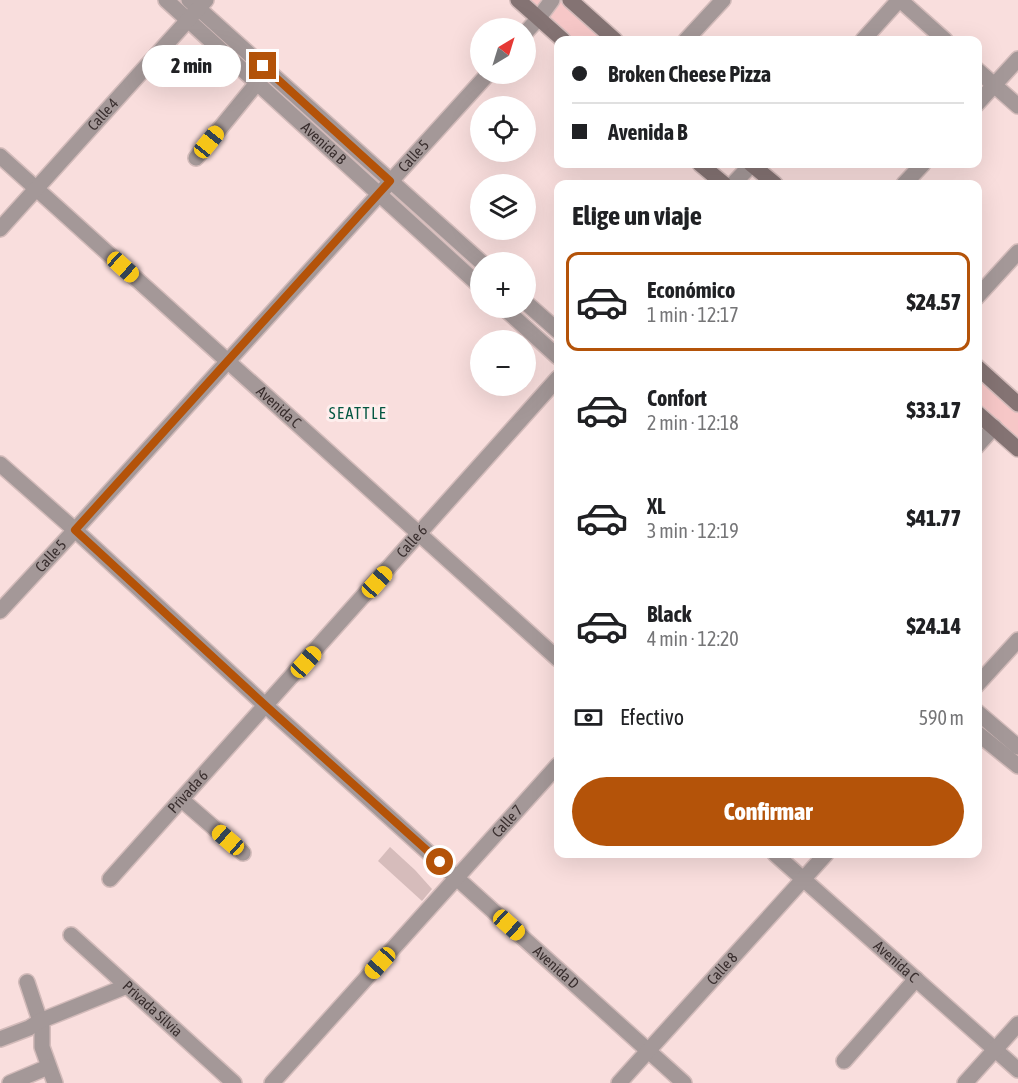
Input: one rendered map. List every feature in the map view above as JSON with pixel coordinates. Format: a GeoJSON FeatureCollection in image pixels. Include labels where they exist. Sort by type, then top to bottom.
{"type":"FeatureCollection","features":[{"type":"Feature","properties":{"kind":"main road"},"geometry":{"type":"LineString","coordinates":[[518,0],[558,36]]}},
{"type":"Feature","properties":{"kind":"main road"},"geometry":{"type":"LineString","coordinates":[[570,0],[610,36]]}},
{"type":"Feature","properties":{"kind":"main road"},"geometry":{"type":"LineString","coordinates":[[705,168],[719,180]]}},
{"type":"Feature","properties":{"kind":"main road"},"geometry":{"type":"LineString","coordinates":[[756,168],[770,180]]}},
{"type":"Feature","properties":{"kind":"main road"},"geometry":{"type":"LineString","coordinates":[[982,371],[1018,404]]}},
{"type":"Feature","properties":{"kind":"main road"},"geometry":{"type":"LineString","coordinates":[[982,417],[1018,449]]}},
{"type":"Feature","properties":{"kind":"street","name":"Avenida B"},"geometry":{"type":"LineString","coordinates":[[166,0],[196,7],[470,252]]}},
{"type":"Feature","properties":{"kind":"street"},"geometry":{"type":"LineString","coordinates":[[538,19],[552,0]]}},
{"type":"Feature","properties":{"kind":"street"},"geometry":{"type":"LineString","coordinates":[[690,36],[723,0]]}},
{"type":"Feature","properties":{"kind":"street"},"geometry":{"type":"LineString","coordinates":[[867,36],[900,0],[940,36]]}},
{"type":"Feature","properties":{"kind":"street","name":"Avenida B"},"geometry":{"type":"LineString","coordinates":[[196,7],[257,83],[470,277]]}},
{"type":"Feature","properties":{"kind":"street","name":"Calle 4"},"geometry":{"type":"LineString","coordinates":[[0,229],[196,7]]}},
{"type":"Feature","properties":{"kind":"street"},"geometry":{"type":"LineString","coordinates":[[982,99],[1018,59]]}},
{"type":"Feature","properties":{"kind":"street"},"geometry":{"type":"LineString","coordinates":[[982,74],[1018,106]]}},
{"type":"Feature","properties":{"kind":"street"},"geometry":{"type":"LineString","coordinates":[[196,158],[257,83]]}},
{"type":"Feature","properties":{"kind":"street","name":"Calle 5"},"geometry":{"type":"LineString","coordinates":[[0,611],[479,84]]}},
{"type":"Feature","properties":{"kind":"street"},"geometry":{"type":"LineString","coordinates":[[305,126],[316,114]]}},
{"type":"Feature","properties":{"kind":"street","name":"Avenida C"},"geometry":{"type":"LineString","coordinates":[[0,156],[554,655]]}},
{"type":"Feature","properties":{"kind":"street"},"geometry":{"type":"LineString","coordinates":[[737,180],[747,168]]}},
{"type":"Feature","properties":{"kind":"street"},"geometry":{"type":"LineString","coordinates":[[908,180],[919,168]]}},
{"type":"Feature","properties":{"kind":"street"},"geometry":{"type":"LineString","coordinates":[[982,291],[1018,252]]}},
{"type":"Feature","properties":{"kind":"street"},"geometry":{"type":"LineString","coordinates":[[536,312],[554,327]]}},
{"type":"Feature","properties":{"kind":"street"},"geometry":{"type":"LineString","coordinates":[[515,318],[554,353]]}},
{"type":"Feature","properties":{"kind":"street","name":"Calle 6"},"geometry":{"type":"LineString","coordinates":[[266,706],[554,382]]}},
{"type":"Feature","properties":{"kind":"street"},"geometry":{"type":"LineString","coordinates":[[982,440],[994,427]]}},
{"type":"Feature","properties":{"kind":"street","name":"Avenida D"},"geometry":{"type":"LineString","coordinates":[[0,464],[684,1083]]}},
{"type":"Feature","properties":{"kind":"street"},"geometry":{"type":"LineString","coordinates":[[982,679],[1018,640]]}},
{"type":"Feature","properties":{"kind":"street","name":"Privada 6"},"geometry":{"type":"LineString","coordinates":[[110,879],[266,706]]}},
{"type":"Feature","properties":{"kind":"street"},"geometry":{"type":"LineString","coordinates":[[982,716],[1018,747]]}},
{"type":"Feature","properties":{"kind":"street"},"geometry":{"type":"LineString","coordinates":[[982,737],[1018,766]]}},
{"type":"Feature","properties":{"kind":"street","name":"Calle 7"},"geometry":{"type":"LineString","coordinates":[[272,1083],[554,769]]}},
{"type":"Feature","properties":{"kind":"street"},"geometry":{"type":"LineString","coordinates":[[182,800],[243,853]]}},
{"type":"Feature","properties":{"kind":"street","name":"Avenida C"},"geometry":{"type":"LineString","coordinates":[[780,858],[1018,1070]]}},
{"type":"Feature","properties":{"kind":"street","name":"Calle 8"},"geometry":{"type":"LineString","coordinates":[[619,1083],[822,858]]}},
{"type":"Feature","properties":{"kind":"street","name":"Privada Silvia"},"geometry":{"type":"LineString","coordinates":[[71,935],[234,1083]]}},
{"type":"Feature","properties":{"kind":"street"},"geometry":{"type":"LineString","coordinates":[[844,1061],[916,979]]}},
{"type":"Feature","properties":{"kind":"street"},"geometry":{"type":"LineString","coordinates":[[27,982],[42,1047],[55,1083]]}},
{"type":"Feature","properties":{"kind":"street"},"geometry":{"type":"LineString","coordinates":[[0,1039],[131,990]]}},
{"type":"Feature","properties":{"kind":"street"},"geometry":{"type":"LineString","coordinates":[[965,1083],[1018,1024]]}},
{"type":"Feature","properties":{"kind":"street"},"geometry":{"type":"LineString","coordinates":[[10,1083],[48,1067]]}},
{"type":"Feature","properties":{"kind":"shaded area"},"geometry":{"type":"Polygon","coordinates":[[[519,0],[559,0],[599,36],[560,36],[519,0]]]}},
{"type":"Feature","properties":{"kind":"shaded area"},"geometry":{"type":"Polygon","coordinates":[[[982,375],[1018,407],[1018,448],[982,416],[982,375]]]}},
{"type":"Feature","properties":{"kind":"building"},"geometry":{"type":"Polygon","coordinates":[[[390,847],[432,889],[422,901],[378,861],[390,847]]]}},
{"type":"Feature","properties":{"kind":"district","name":"SEATTLE"},"geometry":{"type":"Point","coordinates":[358,413]}},
{"type":"Feature","properties":{"kind":"route"},"geometry":{"type":"LineString","coordinates":[[263,66],[390,181],[75,530],[440,862]]}}]}
